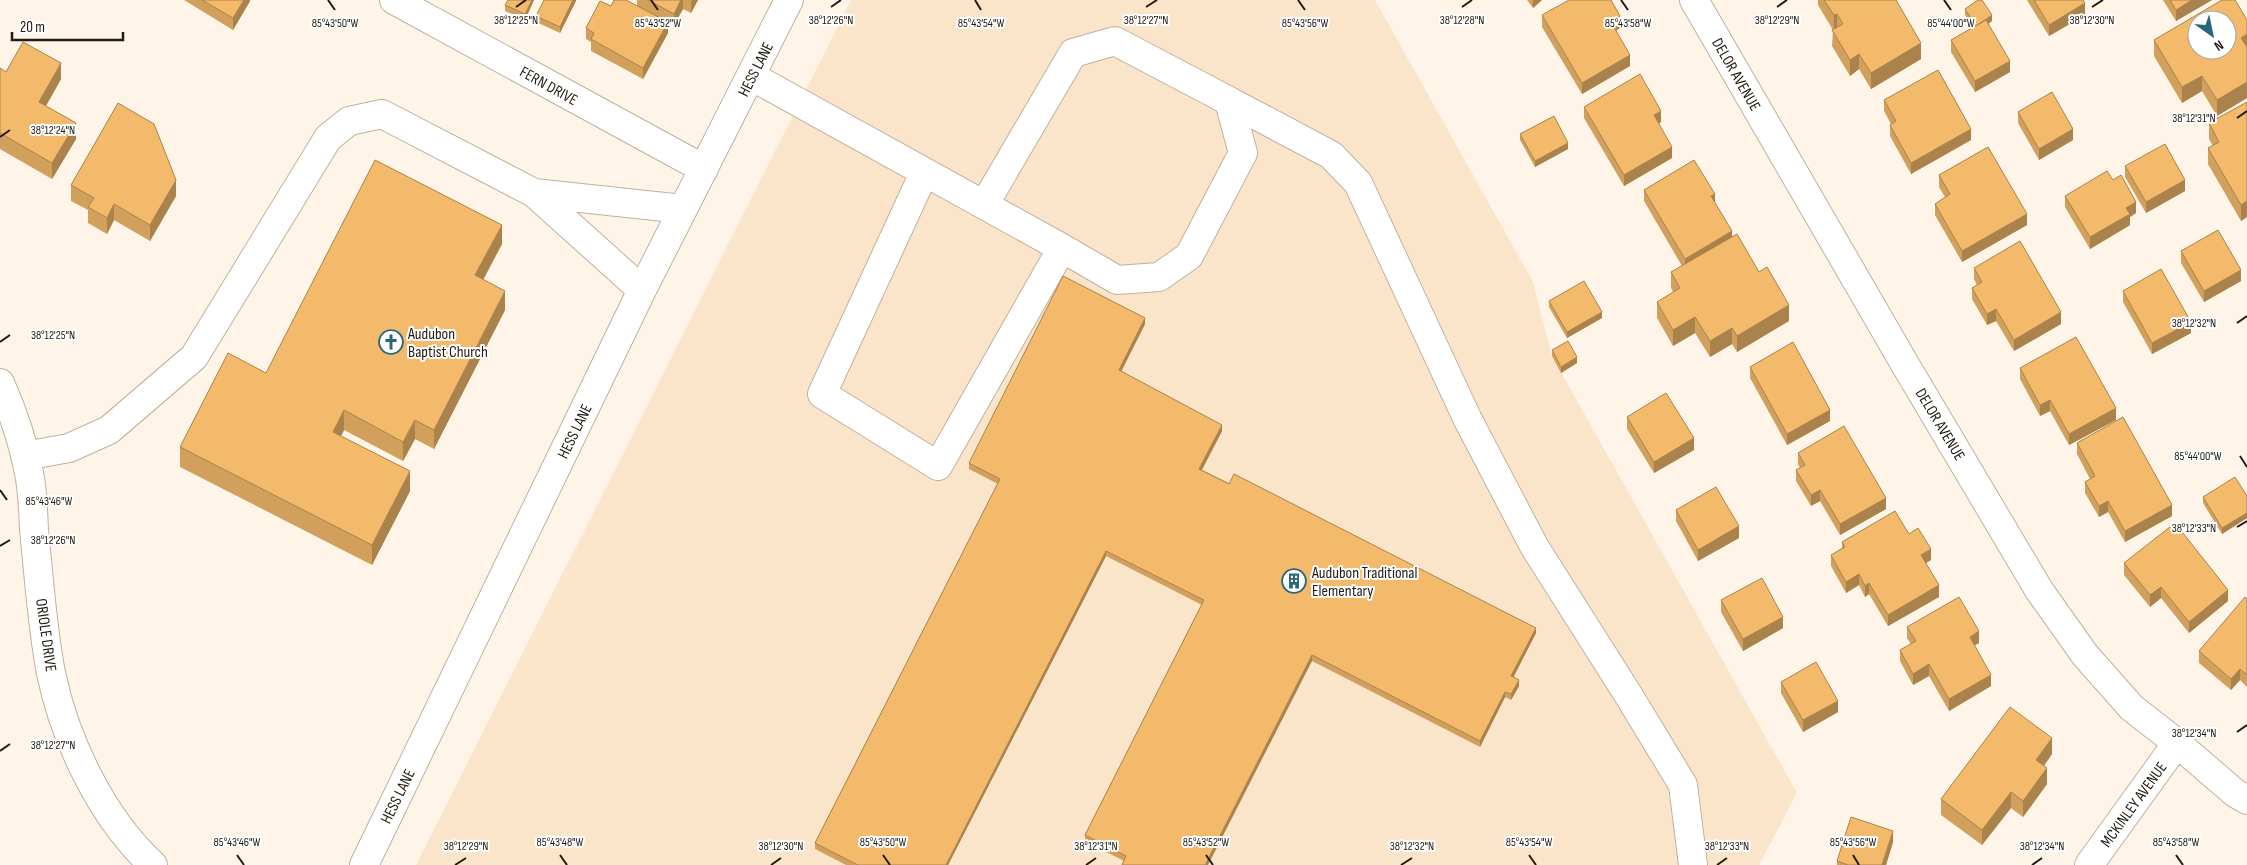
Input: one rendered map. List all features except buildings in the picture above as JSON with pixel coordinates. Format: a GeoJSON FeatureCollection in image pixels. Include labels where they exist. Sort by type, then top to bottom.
{"type":"FeatureCollection","features":[{"type":"Feature","properties":{"kind":"street","name":"FERN DRIVE"},"geometry":{"type":"LineString","coordinates":[[394,0],[704,169]]}},
{"type":"Feature","properties":{"kind":"street","name":"HESS LANE"},"geometry":{"type":"LineString","coordinates":[[364,865],[642,290],[789,0]]}},
{"type":"Feature","properties":{"kind":"street","name":"DELOR AVENUE"},"geometry":{"type":"LineString","coordinates":[[1694,0],[1906,366],[2039,590],[2086,655],[2132,708],[2177,743],[2235,793],[2247,800]]}},
{"type":"Feature","properties":{"kind":"street"},"geometry":{"type":"LineString","coordinates":[[984,205],[1074,53],[1115,41],[1331,155],[1358,183],[1468,420],[1534,546],[1630,696],[1683,785],[1693,865]]}},
{"type":"Feature","properties":{"kind":"street"},"geometry":{"type":"LineString","coordinates":[[751,76],[1117,280],[1158,277],[1189,256],[1243,152],[1229,101]]}},
{"type":"Feature","properties":{"kind":"street"},"geometry":{"type":"LineString","coordinates":[[25,456],[69,448],[109,430],[194,357],[328,138],[349,121],[382,114],[534,193],[642,290]]}},
{"type":"Feature","properties":{"kind":"street"},"geometry":{"type":"LineString","coordinates":[[924,173],[822,394],[938,466],[1062,248]]}},
{"type":"Feature","properties":{"kind":"street"},"geometry":{"type":"LineString","coordinates":[[534,193],[683,209]]}},
{"type":"Feature","properties":{"kind":"street","name":"ORIOLE DRIVE"},"geometry":{"type":"LineString","coordinates":[[0,383],[15,416],[29,474],[51,673],[60,706],[78,755],[102,802],[121,830],[153,865]]}},
{"type":"Feature","properties":{"kind":"street","name":"MCKINLEY AVENUE"},"geometry":{"type":"LineString","coordinates":[[2089,865],[2177,743]]}},
{"type":"Feature","properties":{"kind":"shaded area"},"geometry":{"type":"Polygon","coordinates":[[[851,0],[1375,0],[1533,282],[1552,356],[1797,793],[1759,865],[416,865],[851,0]]]}},
{"type":"Feature","properties":{"kind":"place","name":"Audubon Baptist Church"},"geometry":{"type":"Point","coordinates":[391,342]}},
{"type":"Feature","properties":{"kind":"place","name":"Audubon Traditional Elementary"},"geometry":{"type":"Point","coordinates":[1294,581]}}]}
